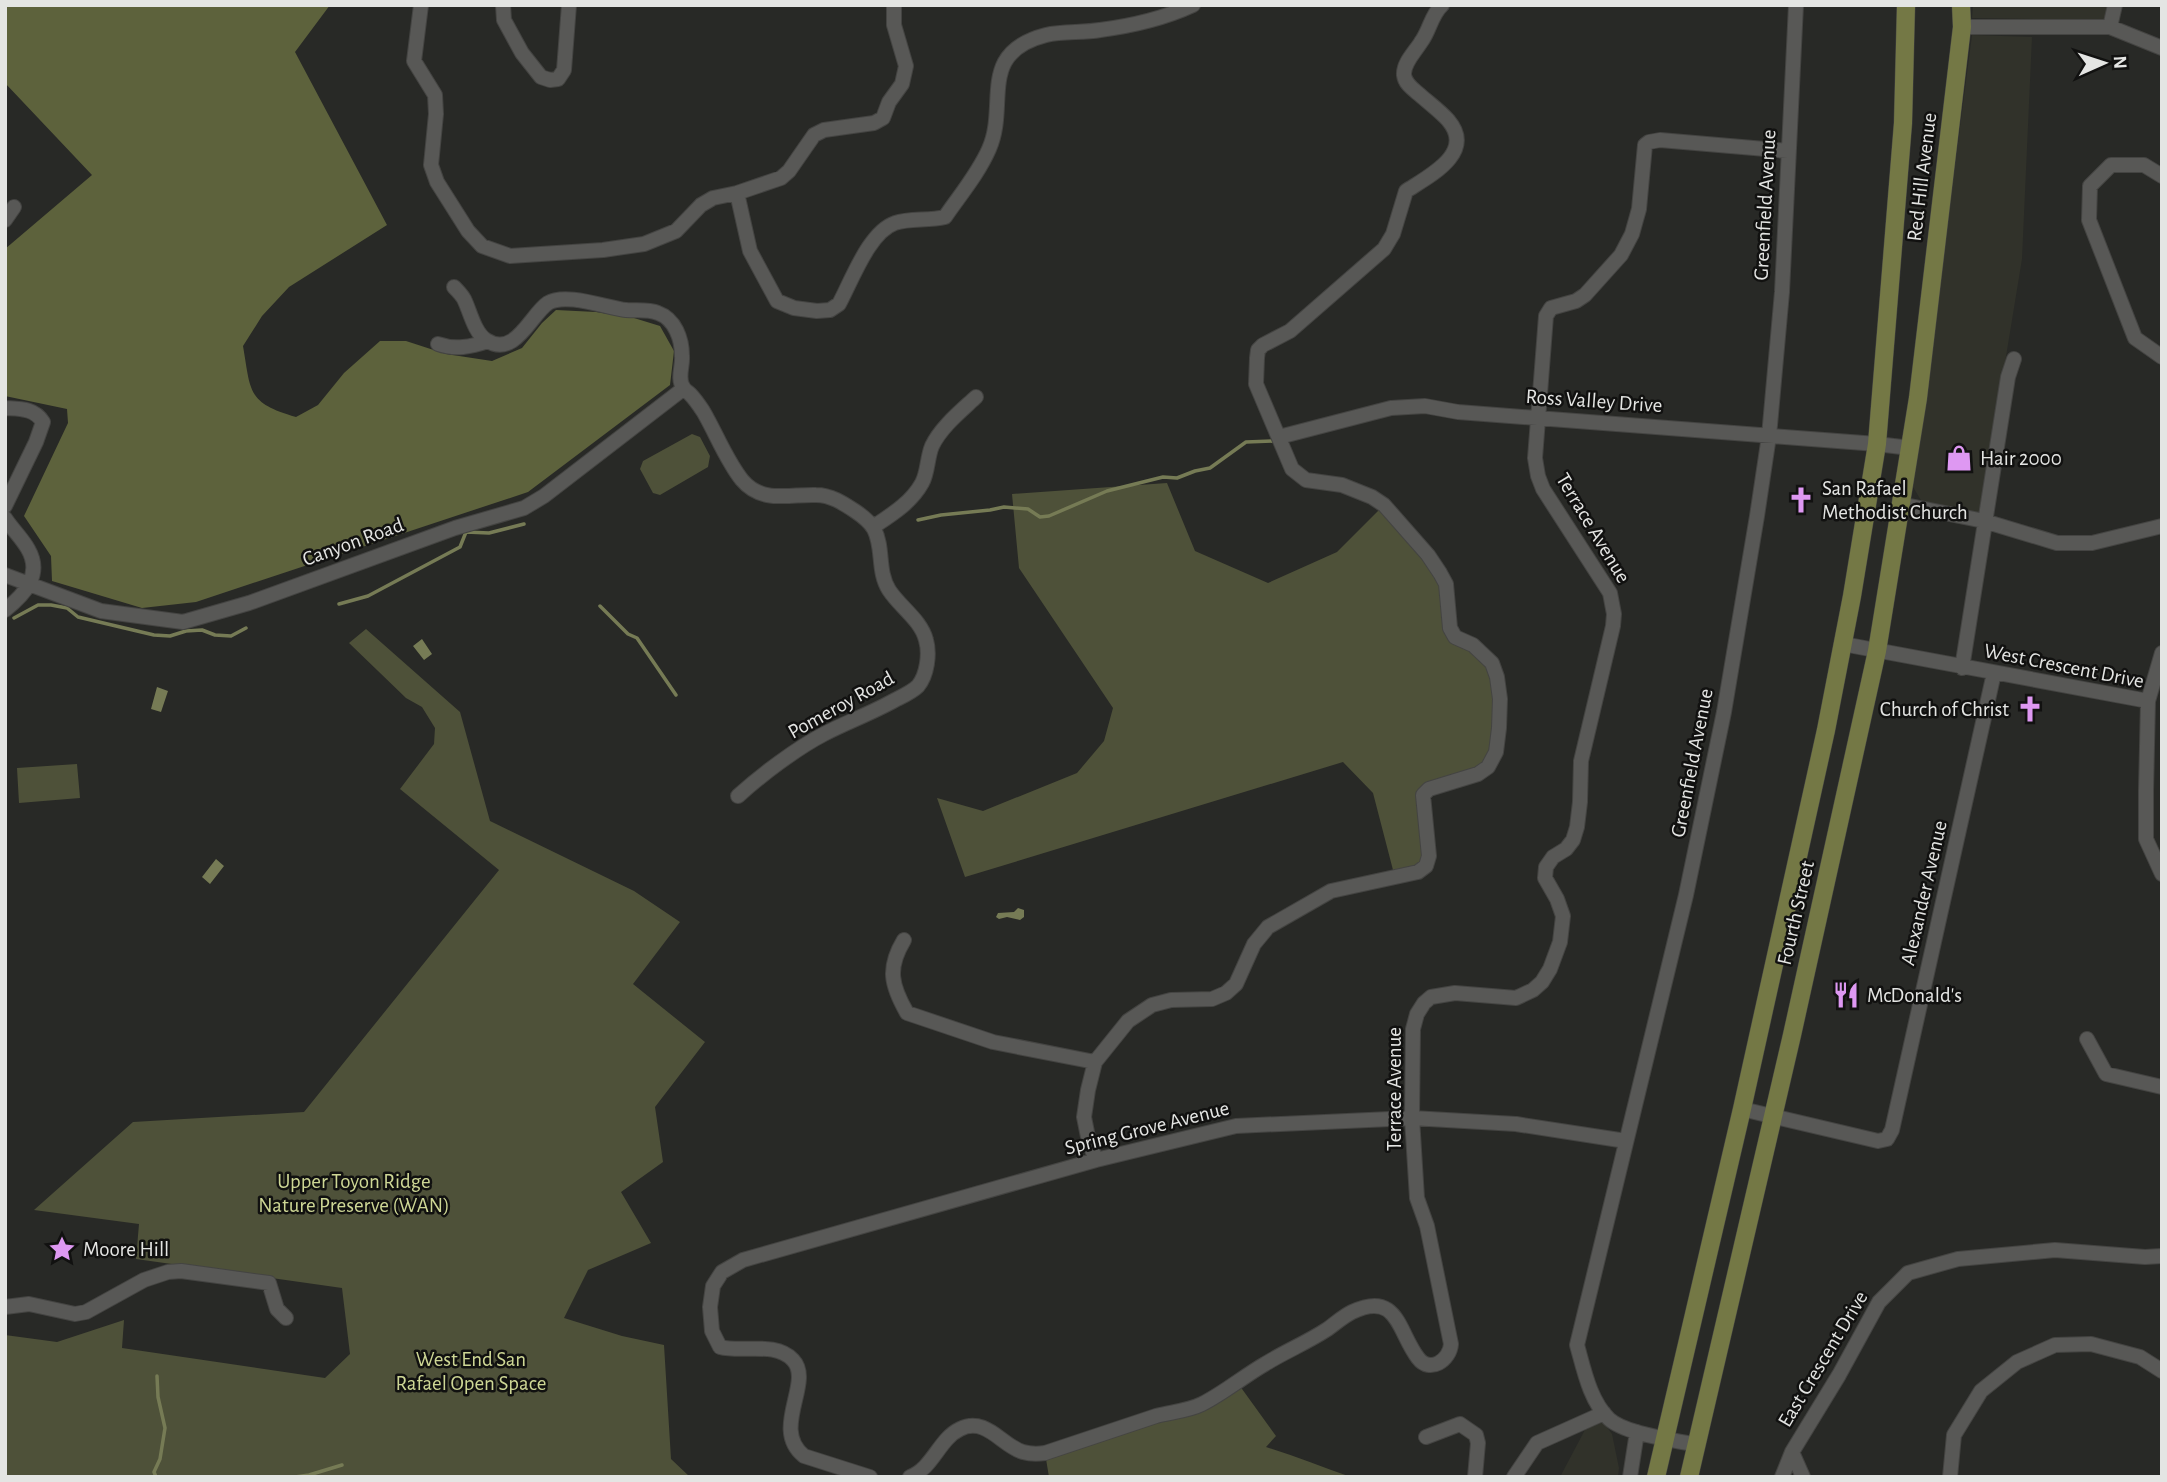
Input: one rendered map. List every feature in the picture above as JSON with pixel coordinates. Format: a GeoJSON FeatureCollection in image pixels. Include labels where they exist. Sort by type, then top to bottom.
{"type":"FeatureCollection","features":[{"type":"Feature","properties":{"kind":"main road","name":"Red Hill Avenue"},"geometry":{"type":"LineString","coordinates":[[1884,354],[1903,123],[1906,5]]}},
{"type":"Feature","properties":{"kind":"main road","name":"Red Hill Avenue"},"geometry":{"type":"LineString","coordinates":[[1923,354],[1962,27],[1961,5]]}},
{"type":"Feature","properties":{"kind":"main road","name":"Fourth Street"},"geometry":{"type":"LineString","coordinates":[[1656,1477],[1742,1109],[1843,644],[1877,444],[1884,354]]}},
{"type":"Feature","properties":{"kind":"main road","name":"Fourth Street"},"geometry":{"type":"LineString","coordinates":[[1689,1477],[1877,651],[1923,354]]}},
{"type":"Feature","properties":{"kind":"street"},"geometry":{"type":"LineString","coordinates":[[421,5],[414,61],[435,95],[432,166],[437,182],[468,231],[482,246],[510,256],[603,250],[644,244],[676,231],[701,205],[713,198],[781,178],[814,135],[824,130],[874,123],[883,118],[889,102],[902,84],[906,66],[894,25],[894,5]]}},
{"type":"Feature","properties":{"kind":"street"},"geometry":{"type":"LineString","coordinates":[[503,5],[504,20],[522,53],[541,77],[550,80],[558,79],[564,71],[569,5]]}},
{"type":"Feature","properties":{"kind":"street"},"geometry":{"type":"LineString","coordinates":[[737,193],[750,251],[777,301],[794,309],[830,310],[839,304],[875,236],[898,222],[944,217],[972,179],[990,148],[996,124],[998,78],[1014,52],[1028,41],[1048,34],[1100,30],[1172,14],[1194,5]]}},
{"type":"Feature","properties":{"kind":"street"},"geometry":{"type":"LineString","coordinates":[[1096,1160],[1084,1117],[1088,1090],[1095,1062],[1128,1021],[1152,1005],[1171,1000],[1212,999],[1226,993],[1236,984],[1254,944],[1268,927],[1331,891],[1418,872],[1426,866],[1429,856],[1423,795],[1429,789],[1478,774],[1488,767],[1496,752],[1500,699],[1497,677],[1492,663],[1483,653],[1473,645],[1454,637],[1450,628],[1446,584],[1440,572],[1384,505],[1342,485],[1313,482],[1299,476],[1288,462],[1256,384],[1258,350],[1290,331],[1384,248],[1393,234],[1406,191],[1445,166],[1453,153],[1455,130],[1448,120],[1406,84],[1404,73],[1406,64],[1424,39],[1435,11],[1442,5]]}},
{"type":"Feature","properties":{"kind":"street","name":"Greenfield Avenue"},"geometry":{"type":"LineString","coordinates":[[1604,1413],[1590,1388],[1577,1345],[1686,895],[1719,738],[1769,436],[1782,292],[1796,5]]}},
{"type":"Feature","properties":{"kind":"street"},"geometry":{"type":"LineString","coordinates":[[2110,27],[2115,5]]}},
{"type":"Feature","properties":{"kind":"street"},"geometry":{"type":"LineString","coordinates":[[1962,27],[2110,27],[2162,48]]}},
{"type":"Feature","properties":{"kind":"street","name":"Terrace Avenue"},"geometry":{"type":"LineString","coordinates":[[910,1477],[923,1469],[952,1435],[966,1427],[981,1426],[1025,1453],[1045,1453],[1195,1407],[1363,1307],[1385,1308],[1396,1317],[1419,1360],[1426,1364],[1434,1365],[1445,1361],[1451,1352],[1427,1226],[1417,1198],[1412,1118],[1413,1029],[1417,1014],[1431,998],[1455,993],[1516,998],[1533,990],[1550,969],[1563,916],[1545,878],[1546,867],[1573,840],[1577,827],[1581,761],[1613,626],[1610,593],[1543,489],[1538,476],[1535,458],[1546,316],[1550,308],[1576,301],[1585,295],[1621,255],[1632,234],[1639,209],[1645,145],[1649,142],[1660,140],[1788,151]]}},
{"type":"Feature","properties":{"kind":"street"},"geometry":{"type":"LineString","coordinates":[[2162,176],[2144,165],[2111,165],[2090,186],[2089,220],[2134,338],[2162,357]]}},
{"type":"Feature","properties":{"kind":"street"},"geometry":{"type":"LineString","coordinates":[[5,220],[14,207]]}},
{"type":"Feature","properties":{"kind":"street"},"geometry":{"type":"LineString","coordinates":[[454,287],[463,297],[481,335],[498,344],[509,342],[520,335],[546,304],[553,301],[575,300],[624,310],[656,312],[667,318],[680,339],[683,389],[692,395],[701,408],[736,471],[747,485],[769,497],[830,497],[856,512],[873,527],[911,498],[922,483],[933,445],[958,413],[976,397]]}},
{"type":"Feature","properties":{"kind":"street"},"geometry":{"type":"LineString","coordinates":[[438,344],[469,348],[488,341]]}},
{"type":"Feature","properties":{"kind":"street"},"geometry":{"type":"LineString","coordinates":[[1962,668],[2008,377],[2014,359]]}},
{"type":"Feature","properties":{"kind":"street","name":"Canyon Road"},"geometry":{"type":"LineString","coordinates":[[5,575],[101,611],[183,622],[249,603],[455,528],[524,508],[544,496],[683,389]]}},
{"type":"Feature","properties":{"kind":"street","name":"Ross Valley Drive"},"geometry":{"type":"LineString","coordinates":[[1279,437],[1391,408],[1425,406],[1458,412],[1910,448]]}},
{"type":"Feature","properties":{"kind":"street"},"geometry":{"type":"LineString","coordinates":[[5,408],[35,413],[43,422],[5,506]]}},
{"type":"Feature","properties":{"kind":"street"},"geometry":{"type":"LineString","coordinates":[[1900,504],[1984,521],[2057,543],[2092,543],[2162,526]]}},
{"type":"Feature","properties":{"kind":"street"},"geometry":{"type":"LineString","coordinates":[[5,518],[29,550],[34,567],[31,585],[5,610]]}},
{"type":"Feature","properties":{"kind":"street","name":"Pomeroy Road"},"geometry":{"type":"LineString","coordinates":[[738,796],[755,780],[823,734],[873,712],[907,693],[918,685],[922,678],[927,662],[926,639],[915,620],[886,586],[873,527]]}},
{"type":"Feature","properties":{"kind":"street","name":"West Crescent Drive"},"geometry":{"type":"LineString","coordinates":[[1843,644],[2148,701],[2146,839],[2162,874]]}},
{"type":"Feature","properties":{"kind":"street"},"geometry":{"type":"LineString","coordinates":[[2148,701],[2162,653]]}},
{"type":"Feature","properties":{"kind":"street","name":"Alexander Avenue"},"geometry":{"type":"LineString","coordinates":[[1742,1109],[1878,1141],[1887,1139],[1892,1130],[1994,674]]}},
{"type":"Feature","properties":{"kind":"street"},"geometry":{"type":"LineString","coordinates":[[904,940],[894,956],[893,976],[896,994],[907,1013],[993,1042],[1095,1062]]}},
{"type":"Feature","properties":{"kind":"street"},"geometry":{"type":"LineString","coordinates":[[2087,1039],[2106,1074],[2162,1087]]}},
{"type":"Feature","properties":{"kind":"street","name":"Spring Grove Avenue"},"geometry":{"type":"LineString","coordinates":[[870,1477],[804,1456],[796,1450],[791,1441],[790,1430],[798,1382],[795,1361],[774,1349],[729,1350],[720,1347],[712,1331],[710,1307],[713,1286],[722,1272],[743,1260],[771,1252],[1096,1160],[1236,1126],[1412,1118],[1516,1124],[1626,1141]]}},
{"type":"Feature","properties":{"kind":"street","name":"East Crescent Drive"},"geometry":{"type":"LineString","coordinates":[[1782,1477],[1792,1452],[1879,1302],[1908,1273],[1958,1259],[2055,1250],[2145,1258],[2162,1256]]}},
{"type":"Feature","properties":{"kind":"street"},"geometry":{"type":"LineString","coordinates":[[5,1307],[29,1304],[75,1314],[86,1312],[153,1276],[181,1271],[269,1283],[277,1309],[286,1318]]}},
{"type":"Feature","properties":{"kind":"street"},"geometry":{"type":"LineString","coordinates":[[1950,1477],[1954,1435],[1981,1391],[2017,1362],[2055,1345],[2091,1344],[2140,1357],[2162,1371]]}},
{"type":"Feature","properties":{"kind":"street"},"geometry":{"type":"LineString","coordinates":[[1514,1477],[1537,1443],[1604,1413],[1611,1421],[1637,1432],[1697,1445]]}},
{"type":"Feature","properties":{"kind":"street"},"geometry":{"type":"LineString","coordinates":[[1426,1437],[1460,1424],[1476,1435],[1478,1443],[1475,1477]]}},
{"type":"Feature","properties":{"kind":"street"},"geometry":{"type":"LineString","coordinates":[[1630,1477],[1637,1432]]}},
{"type":"Feature","properties":{"kind":"street"},"geometry":{"type":"LineString","coordinates":[[1792,1452],[1803,1477]]}},
{"type":"Feature","properties":{"kind":"shaded area"},"geometry":{"type":"Polygon","coordinates":[[[5,5],[330,5],[295,52],[387,225],[289,287],[262,316],[243,346],[250,385],[260,401],[268,406],[296,417],[318,405],[344,373],[380,341],[406,341],[446,354],[492,361],[522,348],[556,310],[596,312],[634,318],[660,326],[674,351],[670,385],[528,492],[196,602],[142,608],[52,581],[51,556],[24,516],[68,423],[67,409],[5,396],[5,249],[92,175],[5,83],[5,5]]]}},
{"type":"Feature","properties":{"kind":"shaded area"},"geometry":{"type":"Polygon","coordinates":[[[1973,5],[2108,5],[2105,20],[1972,18],[1973,5]]]}},
{"type":"Feature","properties":{"kind":"shaded area"},"geometry":{"type":"Polygon","coordinates":[[[1972,35],[2032,37],[2022,259],[1980,515],[1922,502],[1913,487],[1972,35]]]}},
{"type":"Feature","properties":{"kind":"shaded area"},"geometry":{"type":"Polygon","coordinates":[[[422,639],[432,654],[424,660],[413,646],[422,639]]]}},
{"type":"Feature","properties":{"kind":"shaded area"},"geometry":{"type":"Polygon","coordinates":[[[157,687],[168,691],[161,712],[151,709],[157,687]]]}},
{"type":"Feature","properties":{"kind":"shaded area"},"geometry":{"type":"Polygon","coordinates":[[[216,859],[224,866],[210,884],[202,877],[216,859]]]}},
{"type":"Feature","properties":{"kind":"shaded area"},"geometry":{"type":"Polygon","coordinates":[[[1018,908],[1024,910],[1024,917],[1020,920],[996,917],[998,913],[1014,912],[1018,908]]]}},
{"type":"Feature","properties":{"kind":"shaded area"},"geometry":{"type":"Polygon","coordinates":[[[1601,1419],[1612,1434],[1619,1468],[1618,1477],[1560,1477],[1587,1426],[1601,1419]]]}},
{"type":"Feature","properties":{"kind":"green space"},"geometry":{"type":"Polygon","coordinates":[[[692,434],[700,437],[710,456],[708,467],[660,495],[653,493],[640,469],[643,461],[692,434]]]}},
{"type":"Feature","properties":{"kind":"green space"},"geometry":{"type":"Polygon","coordinates":[[[1167,483],[1195,551],[1268,583],[1337,552],[1384,505],[1446,584],[1450,628],[1483,653],[1500,699],[1488,767],[1429,789],[1426,866],[1393,870],[1373,793],[1343,762],[965,877],[937,798],[983,811],[1077,773],[1104,741],[1113,708],[1019,568],[1012,494],[1167,483]]]}},
{"type":"Feature","properties":{"kind":"green space"},"geometry":{"type":"Polygon","coordinates":[[[366,629],[460,712],[490,821],[634,891],[680,922],[633,984],[705,1042],[655,1107],[663,1162],[621,1192],[651,1243],[588,1270],[564,1318],[622,1336],[664,1345],[671,1459],[690,1477],[5,1477],[5,1335],[57,1342],[124,1320],[122,1348],[325,1378],[350,1354],[342,1288],[136,1259],[139,1224],[34,1210],[133,1122],[304,1112],[499,870],[400,789],[434,744],[435,728],[422,707],[406,698],[349,643],[366,629]]]}},
{"type":"Feature","properties":{"kind":"green space"},"geometry":{"type":"Polygon","coordinates":[[[77,764],[80,798],[19,803],[17,768],[77,764]]]}},
{"type":"Feature","properties":{"kind":"green space"},"geometry":{"type":"Polygon","coordinates":[[[1237,1382],[1276,1436],[1266,1447],[1351,1477],[1049,1477],[1045,1453],[1152,1418],[1237,1382]]]}},
{"type":"Feature","properties":{"kind":"waterway"},"geometry":{"type":"LineString","coordinates":[[918,520],[1004,507],[1028,509],[1040,517],[1049,516],[1107,491],[1163,477],[1177,478],[1210,468],[1246,442],[1274,441]]}},
{"type":"Feature","properties":{"kind":"waterway"},"geometry":{"type":"LineString","coordinates":[[339,604],[368,596],[460,547],[466,532],[489,533],[524,524]]}},
{"type":"Feature","properties":{"kind":"waterway"},"geometry":{"type":"LineString","coordinates":[[14,618],[38,605],[51,605],[67,608],[78,617],[154,635],[170,636],[202,630],[215,635],[231,636],[246,628]]}},
{"type":"Feature","properties":{"kind":"waterway"},"geometry":{"type":"LineString","coordinates":[[600,606],[628,634],[637,638],[676,695]]}},
{"type":"Feature","properties":{"kind":"waterway"},"geometry":{"type":"LineString","coordinates":[[156,1477],[154,1472],[160,1459],[165,1428],[158,1397],[157,1376]]}},
{"type":"Feature","properties":{"kind":"waterway"},"geometry":{"type":"LineString","coordinates":[[295,1477],[342,1465]]}},
{"type":"Feature","properties":{"kind":"place","name":"Hair 2000"},"geometry":{"type":"Point","coordinates":[1959,458]}},
{"type":"Feature","properties":{"kind":"place","name":"San Rafael Methodist Church"},"geometry":{"type":"Point","coordinates":[1801,500]}},
{"type":"Feature","properties":{"kind":"place","name":"Church of Christ"},"geometry":{"type":"Point","coordinates":[2030,709]}},
{"type":"Feature","properties":{"kind":"place","name":"McDonald's"},"geometry":{"type":"Point","coordinates":[1846,995]}},
{"type":"Feature","properties":{"kind":"place","name":"Moore Hill"},"geometry":{"type":"Point","coordinates":[62,1249]}},
{"type":"Feature","properties":{"kind":"park label","name":"Upper Toyon Ridge Nature Preserve (WAN)"},"geometry":{"type":"Point","coordinates":[354,1193]}},
{"type":"Feature","properties":{"kind":"park label","name":"West End San Rafael Open Space"},"geometry":{"type":"Point","coordinates":[471,1371]}}]}
